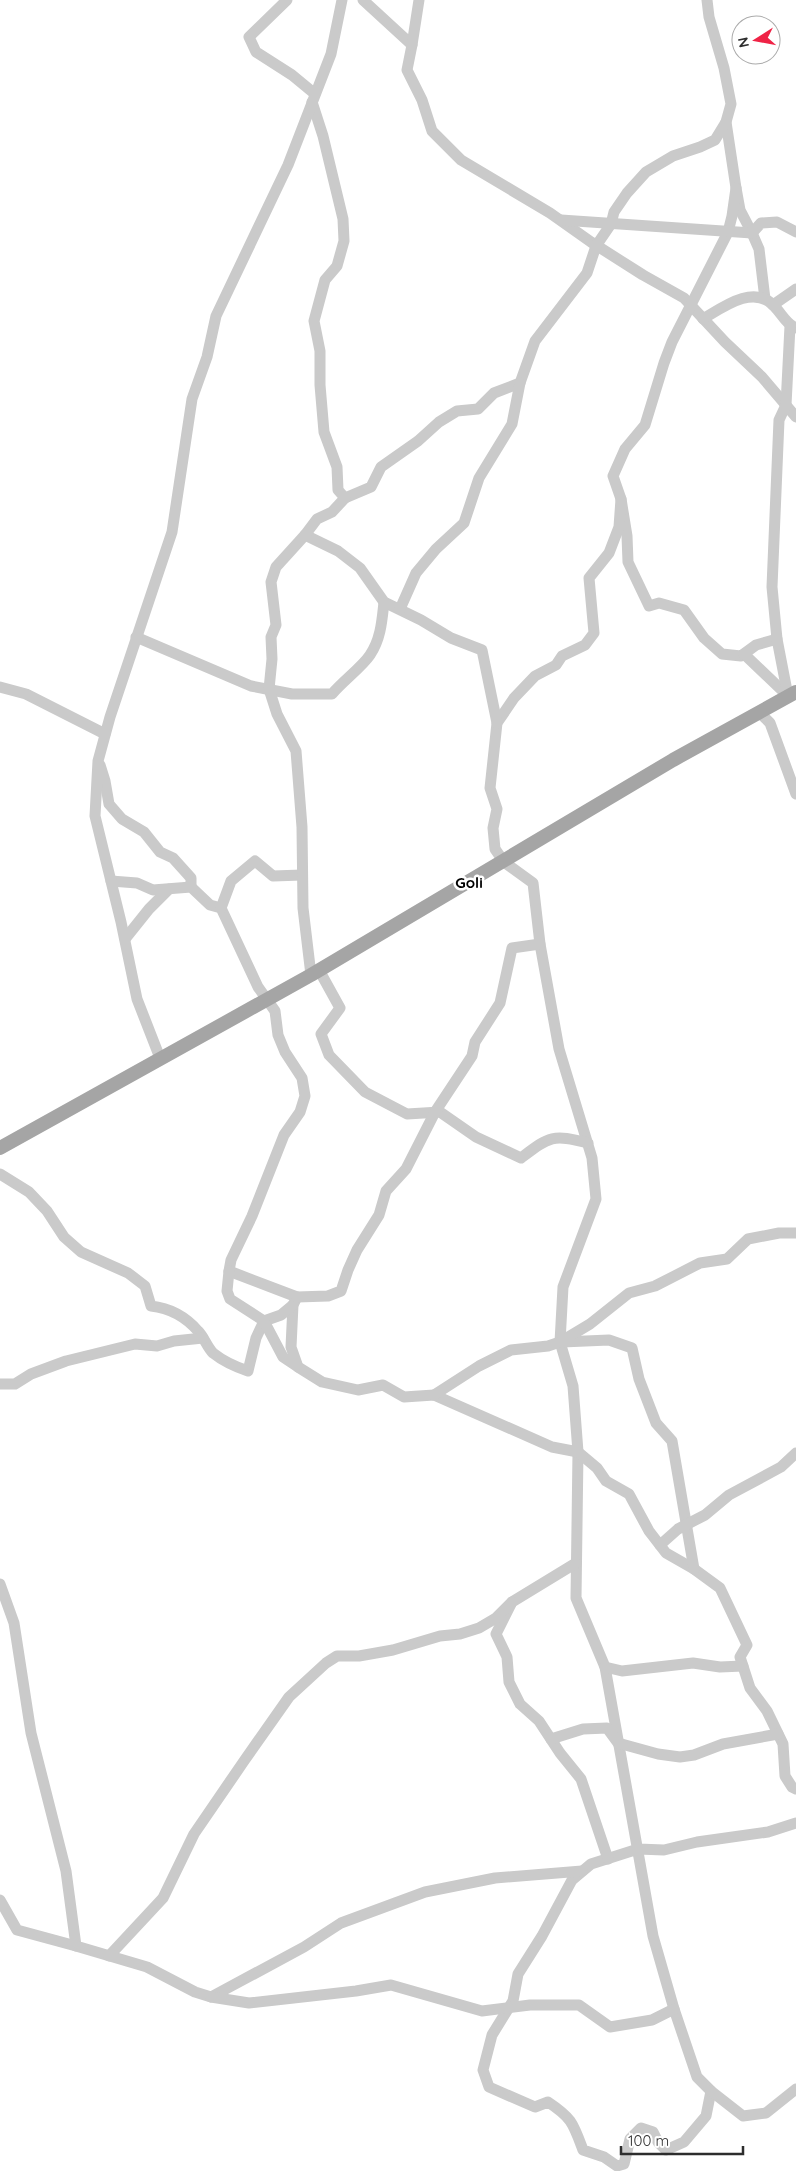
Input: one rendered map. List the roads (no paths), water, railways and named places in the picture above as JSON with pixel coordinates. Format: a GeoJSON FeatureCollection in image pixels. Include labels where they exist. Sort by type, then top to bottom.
{"type":"FeatureCollection","features":[{"type":"Feature","properties":{"kind":"main road"},"geometry":{"type":"LineString","coordinates":[[0,1148],[315,972],[504,862],[673,760],[792,694]]}},
{"type":"Feature","properties":{"kind":"street"},"geometry":{"type":"LineString","coordinates":[[287,0],[249,37],[256,52],[292,75],[313,98],[343,219],[344,241],[337,266],[325,280],[314,321],[320,351],[320,385],[324,432],[337,467],[338,490],[345,498]]}},
{"type":"Feature","properties":{"kind":"street"},"geometry":{"type":"LineString","coordinates":[[160,1058],[137,999],[125,939],[95,816],[98,761],[136,637],[172,532],[192,399],[207,357],[216,316],[285,172],[331,54],[342,0]]}},
{"type":"Feature","properties":{"kind":"street"},"geometry":{"type":"LineString","coordinates":[[363,0],[412,45]]}},
{"type":"Feature","properties":{"kind":"street"},"geometry":{"type":"LineString","coordinates":[[419,0],[407,70],[422,100],[432,132],[461,160],[559,220],[596,246],[684,298],[762,378],[796,417]]}},
{"type":"Feature","properties":{"kind":"street"},"geometry":{"type":"LineString","coordinates":[[400,608],[416,573],[436,549],[464,523],[478,478],[512,424],[520,383],[535,341],[587,273],[596,246],[612,224],[614,212],[627,193],[646,172],[673,156],[715,140],[726,122],[731,104],[724,68],[709,17],[707,0]]}},
{"type":"Feature","properties":{"kind":"street"},"geometry":{"type":"LineString","coordinates":[[726,122],[740,210],[752,233],[758,250],[769,302]]}},
{"type":"Feature","properties":{"kind":"street"},"geometry":{"type":"LineString","coordinates":[[736,188],[728,232],[664,363],[645,425],[625,449],[613,476],[621,499],[627,536],[628,562],[649,606],[659,603],[684,610],[704,638],[722,654],[741,656],[756,645],[777,640]]}},
{"type":"Feature","properties":{"kind":"street"},"geometry":{"type":"LineString","coordinates":[[559,220],[752,233]]}},
{"type":"Feature","properties":{"kind":"street"},"geometry":{"type":"LineString","coordinates":[[752,233],[761,223],[777,222],[796,232]]}},
{"type":"Feature","properties":{"kind":"street"},"geometry":{"type":"LineString","coordinates":[[769,302],[796,289]]}},
{"type":"Feature","properties":{"kind":"street"},"geometry":{"type":"LineString","coordinates":[[704,319],[740,298],[755,297],[769,302],[793,327],[792,373],[786,405],[779,420],[772,587],[777,640],[792,694]]}},
{"type":"Feature","properties":{"kind":"street"},"geometry":{"type":"LineString","coordinates":[[792,373],[796,390]]}},
{"type":"Feature","properties":{"kind":"street"},"geometry":{"type":"LineString","coordinates":[[520,383],[494,393],[478,409],[457,411],[439,422],[418,441],[381,467],[371,487],[345,498],[332,512],[316,518],[304,536],[276,567],[271,582],[276,625],[271,637],[272,659],[269,689],[277,714],[296,752],[302,826],[303,908],[315,972],[340,1008],[321,1034],[329,1055],[365,1092],[407,1114],[440,1112],[476,1137],[521,1158],[546,1139],[567,1138],[588,1143]]}},
{"type":"Feature","properties":{"kind":"street"},"geometry":{"type":"LineString","coordinates":[[497,723],[514,698],[535,676],[556,665],[562,656],[585,645],[594,633],[589,578],[609,553],[619,528],[621,499]]}},
{"type":"Feature","properties":{"kind":"street"},"geometry":{"type":"LineString","coordinates":[[304,536],[338,550],[360,568],[384,602],[400,608],[451,638],[482,650],[497,723],[490,788],[497,809],[493,828],[495,849],[504,862],[533,883],[540,944],[559,1048],[592,1158],[596,1199],[563,1287],[560,1342],[573,1386],[578,1452],[576,1598],[605,1667],[654,1936],[674,2009],[698,2077],[711,2091],[743,2116],[766,2113],[796,2089]]}},
{"type":"Feature","properties":{"kind":"street"},"geometry":{"type":"LineString","coordinates":[[136,637],[251,686],[292,694],[332,694],[370,655],[380,633],[384,602]]}},
{"type":"Feature","properties":{"kind":"street"},"geometry":{"type":"LineString","coordinates":[[744,654],[792,694]]}},
{"type":"Feature","properties":{"kind":"street"},"geometry":{"type":"LineString","coordinates":[[0,688],[26,694],[106,734]]}},
{"type":"Feature","properties":{"kind":"street"},"geometry":{"type":"LineString","coordinates":[[759,712],[770,723],[796,794]]}},
{"type":"Feature","properties":{"kind":"street"},"geometry":{"type":"LineString","coordinates":[[98,761],[105,781],[109,804],[122,819],[144,832],[160,852],[173,858],[190,878],[191,887],[210,905],[221,908]]}},
{"type":"Feature","properties":{"kind":"street"},"geometry":{"type":"LineString","coordinates":[[302,875],[273,876],[255,861],[231,881],[221,908],[232,934],[274,1011],[278,1035],[302,1078],[304,1096],[300,1112],[280,1143],[252,1216],[231,1260],[228,1291],[230,1299],[264,1321],[283,1357],[322,1382],[358,1390],[383,1385],[404,1397],[434,1395],[544,1444],[578,1452],[597,1468],[606,1481],[629,1494],[649,1531],[666,1553],[694,1569],[720,1588],[747,1645],[740,1657],[750,1688],[766,1710],[783,1744],[785,1776],[792,1787],[796,1788]]}},
{"type":"Feature","properties":{"kind":"street"},"geometry":{"type":"LineString","coordinates":[[111,880],[137,883],[153,890],[191,887]]}},
{"type":"Feature","properties":{"kind":"street"},"geometry":{"type":"LineString","coordinates":[[125,939],[149,909],[169,889]]}},
{"type":"Feature","properties":{"kind":"street"},"geometry":{"type":"LineString","coordinates":[[229,1271],[295,1301],[328,1296],[341,1291],[354,1257],[379,1215],[386,1191],[406,1169],[435,1112],[472,1056],[475,1042],[500,1003],[512,948],[540,944]]}},
{"type":"Feature","properties":{"kind":"street"},"geometry":{"type":"LineString","coordinates":[[0,1174],[29,1192],[47,1211],[64,1237],[81,1252],[128,1273],[145,1286],[150,1306],[162,1307],[176,1312],[198,1330],[213,1352],[234,1366],[248,1371],[256,1338],[264,1321],[281,1315],[295,1301]]}},
{"type":"Feature","properties":{"kind":"street"},"geometry":{"type":"LineString","coordinates":[[434,1395],[480,1366],[511,1350],[548,1346],[560,1342],[590,1324],[629,1293],[655,1286],[700,1263],[727,1259],[748,1239],[778,1233],[796,1233]]}},
{"type":"Feature","properties":{"kind":"street"},"geometry":{"type":"LineString","coordinates":[[295,1301],[291,1347],[298,1367]]}},
{"type":"Feature","properties":{"kind":"street"},"geometry":{"type":"LineString","coordinates":[[0,1384],[15,1384],[31,1374],[66,1361],[135,1344],[157,1346],[174,1341],[203,1338]]}},
{"type":"Feature","properties":{"kind":"street"},"geometry":{"type":"LineString","coordinates":[[560,1342],[609,1340],[632,1348],[639,1379],[656,1423],[672,1441],[688,1524],[694,1569]]}},
{"type":"Feature","properties":{"kind":"street"},"geometry":{"type":"LineString","coordinates":[[660,1545],[678,1529],[705,1515],[729,1496],[781,1467],[796,1453]]}},
{"type":"Feature","properties":{"kind":"street"},"geometry":{"type":"LineString","coordinates":[[109,1956],[163,1898],[194,1834],[244,1761],[290,1697],[326,1663],[337,1656],[359,1656],[393,1650],[440,1636],[460,1634],[479,1628],[496,1618],[512,1602],[576,1563]]}},
{"type":"Feature","properties":{"kind":"street"},"geometry":{"type":"LineString","coordinates":[[0,1584],[14,1623],[31,1733],[66,1870],[76,1946]]}},
{"type":"Feature","properties":{"kind":"street"},"geometry":{"type":"LineString","coordinates":[[512,1602],[496,1634],[506,1657],[509,1682],[520,1704],[539,1721],[581,1779],[608,1859]]}},
{"type":"Feature","properties":{"kind":"street"},"geometry":{"type":"LineString","coordinates":[[605,1667],[622,1672],[693,1663],[720,1667],[743,1666]]}},
{"type":"Feature","properties":{"kind":"street"},"geometry":{"type":"LineString","coordinates":[[551,1739],[583,1730],[607,1728],[618,1743],[658,1754],[680,1757],[722,1744],[778,1734]]}},
{"type":"Feature","properties":{"kind":"street"},"geometry":{"type":"LineString","coordinates":[[711,2091],[706,2116],[684,2142],[666,2150],[658,2142],[653,2132],[641,2128],[630,2138],[624,2164],[617,2166],[604,2157],[583,2150],[573,2123],[566,2114],[548,2102],[534,2107],[489,2087],[483,2070],[492,2035],[513,2001],[518,1974],[542,1936],[572,1880],[582,1871],[591,1864],[638,1849],[664,1850],[697,1842],[768,1832],[796,1822]]}},
{"type":"Feature","properties":{"kind":"street"},"geometry":{"type":"LineString","coordinates":[[211,1997],[275,1964],[341,1923],[426,1892],[495,1878],[582,1871]]}},
{"type":"Feature","properties":{"kind":"street"},"geometry":{"type":"LineString","coordinates":[[0,1900],[17,1930],[147,1967],[195,1992],[211,1997],[249,2003],[356,1991],[391,1984],[482,2011],[509,2006],[579,2004],[610,2027],[652,2020],[674,2009]]}},
{"type":"Feature","properties":{"kind":"district","name":"Goli"},"geometry":{"type":"Point","coordinates":[469,882]}}]}
